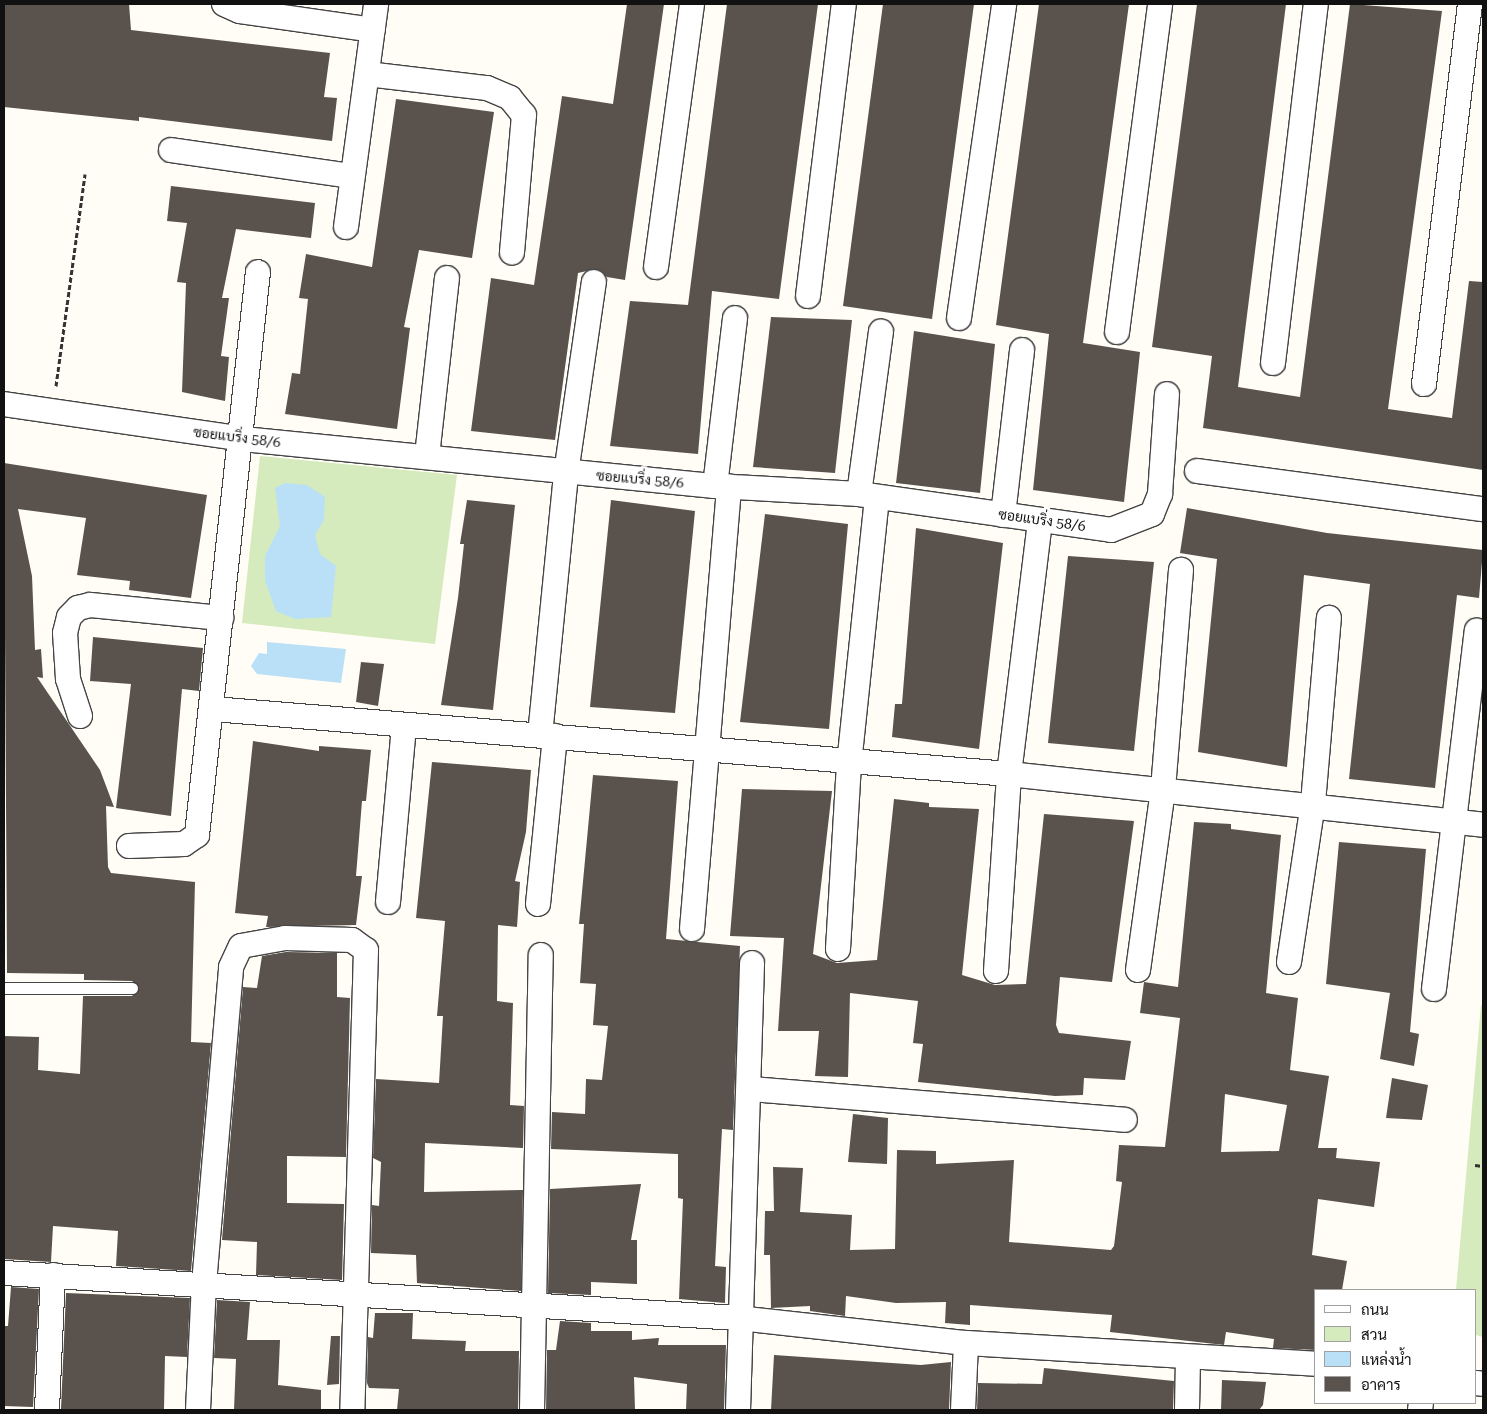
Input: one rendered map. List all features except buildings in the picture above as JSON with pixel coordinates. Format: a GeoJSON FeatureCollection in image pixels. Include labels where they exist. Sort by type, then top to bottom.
{"type":"FeatureCollection","features":[{"type":"Feature","properties":{"kind":"street"},"geometry":{"type":"LineString","coordinates":[[224,4],[240,11],[373,30]]}},
{"type":"Feature","properties":{"kind":"street"},"geometry":{"type":"LineString","coordinates":[[346,227],[376,4]]}},
{"type":"Feature","properties":{"kind":"street"},"geometry":{"type":"LineString","coordinates":[[656,267],[692,4]]}},
{"type":"Feature","properties":{"kind":"street"},"geometry":{"type":"LineString","coordinates":[[808,296],[844,4]]}},
{"type":"Feature","properties":{"kind":"street"},"geometry":{"type":"LineString","coordinates":[[959,318],[1004,4]]}},
{"type":"Feature","properties":{"kind":"street"},"geometry":{"type":"LineString","coordinates":[[1117,332],[1160,4]]}},
{"type":"Feature","properties":{"kind":"street"},"geometry":{"type":"LineString","coordinates":[[1273,363],[1316,4]]}},
{"type":"Feature","properties":{"kind":"street"},"geometry":{"type":"LineString","coordinates":[[1424,384],[1470,4]]}},
{"type":"Feature","properties":{"kind":"street"},"geometry":{"type":"LineString","coordinates":[[367,74],[487,88],[510,98],[524,115],[512,252]]}},
{"type":"Feature","properties":{"kind":"street"},"geometry":{"type":"LineString","coordinates":[[171,150],[352,176]]}},
{"type":"Feature","properties":{"kind":"street"},"geometry":{"type":"LineString","coordinates":[[129,846],[184,844],[197,834],[243,439],[258,272]]}},
{"type":"Feature","properties":{"kind":"street"},"geometry":{"type":"LineString","coordinates":[[427,456],[447,278]]}},
{"type":"Feature","properties":{"kind":"street"},"geometry":{"type":"LineString","coordinates":[[538,904],[547,735],[566,472],[594,282]]}},
{"type":"Feature","properties":{"kind":"street"},"geometry":{"type":"LineString","coordinates":[[692,929],[735,318]]}},
{"type":"Feature","properties":{"kind":"street"},"geometry":{"type":"LineString","coordinates":[[838,950],[849,764],[881,331]]}},
{"type":"Feature","properties":{"kind":"street"},"geometry":{"type":"LineString","coordinates":[[1003,515],[1022,350]]}},
{"type":"Feature","properties":{"kind":"street","name":"ซอยแบริ่ง 58/6"},"geometry":{"type":"LineString","coordinates":[[4,404],[243,439],[722,487],[868,496],[1040,522],[1111,530],[1135,524],[1152,514],[1160,494],[1166,394]]}},
{"type":"Feature","properties":{"kind":"street"},"geometry":{"type":"LineString","coordinates":[[1197,471],[1483,509]]}},
{"type":"Feature","properties":{"kind":"street"},"geometry":{"type":"LineString","coordinates":[[996,971],[1009,774],[1040,522]]}},
{"type":"Feature","properties":{"kind":"street"},"geometry":{"type":"LineString","coordinates":[[1138,970],[1163,789],[1181,570]]}},
{"type":"Feature","properties":{"kind":"street"},"geometry":{"type":"LineString","coordinates":[[80,716],[68,679],[65,633],[69,617],[78,608],[90,605],[221,618]]}},
{"type":"Feature","properties":{"kind":"street"},"geometry":{"type":"LineString","coordinates":[[1289,962],[1314,803],[1329,618]]}},
{"type":"Feature","properties":{"kind":"street"},"geometry":{"type":"LineString","coordinates":[[1434,989],[1452,822],[1477,631]]}},
{"type":"Feature","properties":{"kind":"street"},"geometry":{"type":"LineString","coordinates":[[213,709],[404,726],[704,747],[849,764],[1009,774],[1314,803],[1483,825]]}},
{"type":"Feature","properties":{"kind":"street"},"geometry":{"type":"LineString","coordinates":[[388,902],[404,726]]}},
{"type":"Feature","properties":{"kind":"street"},"geometry":{"type":"LineString","coordinates":[[198,1410],[204,1284],[235,954],[253,940],[352,940],[366,950],[367,967],[352,1410]]}},
{"type":"Feature","properties":{"kind":"street"},"geometry":{"type":"LineString","coordinates":[[532,1410],[541,955]]}},
{"type":"Feature","properties":{"kind":"street"},"geometry":{"type":"LineString","coordinates":[[738,1410],[738,1318],[751,1089],[752,962]]}},
{"type":"Feature","properties":{"kind":"street"},"geometry":{"type":"LineString","coordinates":[[751,1089],[1125,1120]]}},
{"type":"Feature","properties":{"kind":"street"},"geometry":{"type":"LineString","coordinates":[[4,1273],[357,1292],[738,1318],[966,1343],[1188,1358],[1314,1364]]}},
{"type":"Feature","properties":{"kind":"street"},"geometry":{"type":"LineString","coordinates":[[47,1410],[54,1275]]}},
{"type":"Feature","properties":{"kind":"street"},"geometry":{"type":"LineString","coordinates":[[963,1410],[966,1343]]}},
{"type":"Feature","properties":{"kind":"street"},"geometry":{"type":"LineString","coordinates":[[1187,1410],[1188,1358]]}},
{"type":"Feature","properties":{"kind":"lane"},"geometry":{"type":"LineString","coordinates":[[4,988],[132,988]]}},
{"type":"Feature","properties":{"kind":"path"},"geometry":{"type":"LineString","coordinates":[[52,411],[85,174]]}},
{"type":"Feature","properties":{"kind":"path"},"geometry":{"type":"LineString","coordinates":[[1475,1165],[1483,1166]]}},
{"type":"Feature","properties":{"kind":"green space"},"geometry":{"type":"Polygon","coordinates":[[[260,456],[457,475],[435,644],[242,623],[260,456]]]}},
{"type":"Feature","properties":{"kind":"green space"},"geometry":{"type":"Polygon","coordinates":[[[1481,1005],[1483,1005],[1483,1337],[1477,1335],[1477,1289],[1456,1289],[1481,1005]]]}},
{"type":"Feature","properties":{"kind":"water"},"geometry":{"type":"Polygon","coordinates":[[[285,483],[307,485],[325,497],[324,520],[315,535],[320,554],[336,566],[331,617],[295,619],[276,611],[265,581],[265,556],[280,526],[275,488],[285,483]]]}},
{"type":"Feature","properties":{"kind":"water"},"geometry":{"type":"Polygon","coordinates":[[[267,642],[346,649],[341,683],[257,674],[251,666],[259,653],[267,654],[267,642]]]}}]}
